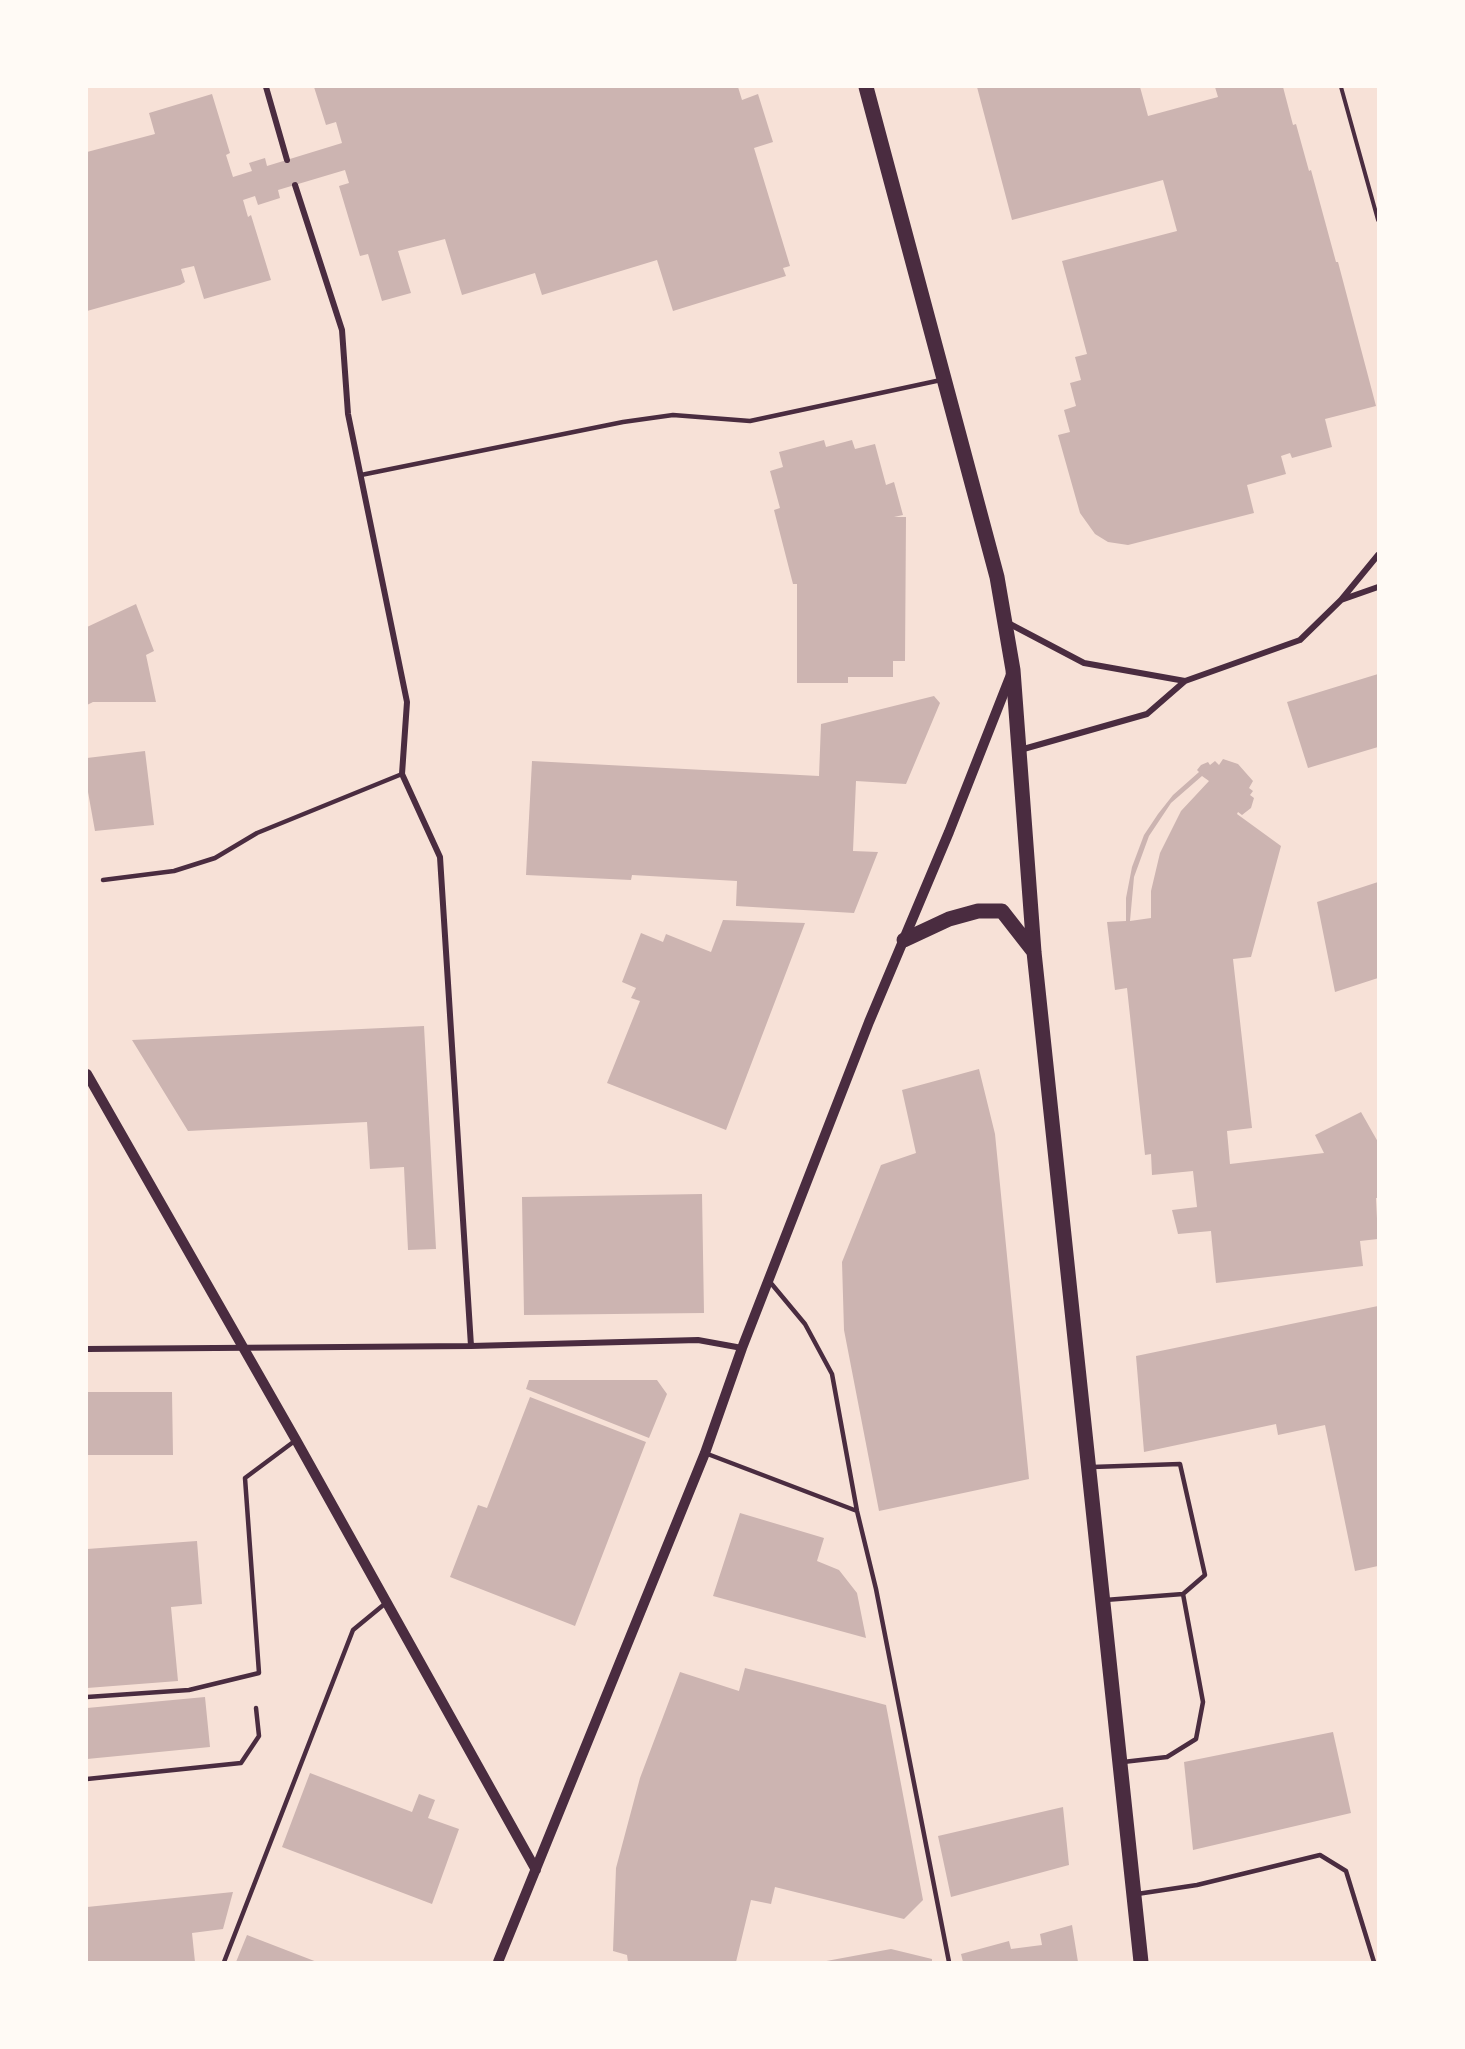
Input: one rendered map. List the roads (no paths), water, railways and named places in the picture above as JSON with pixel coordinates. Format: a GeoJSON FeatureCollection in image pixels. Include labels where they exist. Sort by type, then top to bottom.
{"type":"FeatureCollection","features":[{"type":"Feature","properties":{"kind":"main road"},"geometry":{"type":"LineString","coordinates":[[866,87],[997,577],[1013,670],[1034,952],[1141,1962]]}},
{"type":"Feature","properties":{"kind":"main road"},"geometry":{"type":"LineString","coordinates":[[904,940],[949,919],[978,911],[1002,911],[1034,952]]}},
{"type":"Feature","properties":{"kind":"street"},"geometry":{"type":"LineString","coordinates":[[266,87],[287,160]]}},
{"type":"Feature","properties":{"kind":"street"},"geometry":{"type":"LineString","coordinates":[[295,185],[342,330],[348,414],[407,702],[402,774],[440,857],[471,1346]]}},
{"type":"Feature","properties":{"kind":"street"},"geometry":{"type":"LineString","coordinates":[[1020,750],[1147,714],[1185,681],[1300,640],[1341,600],[1378,555]]}},
{"type":"Feature","properties":{"kind":"street"},"geometry":{"type":"LineString","coordinates":[[1341,600],[1378,587]]}},
{"type":"Feature","properties":{"kind":"street"},"geometry":{"type":"LineString","coordinates":[[1005,621],[1084,663],[1185,681]]}},
{"type":"Feature","properties":{"kind":"street"},"geometry":{"type":"LineString","coordinates":[[498,1962],[705,1453],[742,1348],[869,1022],[1013,670]]}},
{"type":"Feature","properties":{"kind":"street"},"geometry":{"type":"LineString","coordinates":[[87,1074],[296,1440],[536,1870]]}},
{"type":"Feature","properties":{"kind":"street"},"geometry":{"type":"LineString","coordinates":[[87,1349],[471,1346],[698,1340],[742,1348]]}},
{"type":"Feature","properties":{"kind":"lane"},"geometry":{"type":"LineString","coordinates":[[361,475],[622,422],[673,415],[750,421],[944,379]]}},
{"type":"Feature","properties":{"kind":"lane"},"geometry":{"type":"LineString","coordinates":[[103,880],[174,871],[215,858],[257,833],[402,774]]}},
{"type":"Feature","properties":{"kind":"lane"},"geometry":{"type":"LineString","coordinates":[[770,1281],[805,1324],[832,1374],[857,1511],[876,1589],[949,1962]]}},
{"type":"Feature","properties":{"kind":"lane"},"geometry":{"type":"LineString","coordinates":[[87,1697],[189,1690],[259,1673],[245,1478],[296,1440]]}},
{"type":"Feature","properties":{"kind":"lane"},"geometry":{"type":"LineString","coordinates":[[705,1453],[857,1511]]}},
{"type":"Feature","properties":{"kind":"lane"},"geometry":{"type":"LineString","coordinates":[[1089,1467],[1180,1464],[1205,1575],[1184,1594],[1103,1600]]}},
{"type":"Feature","properties":{"kind":"lane"},"geometry":{"type":"LineString","coordinates":[[1120,1763],[1167,1756],[1196,1739],[1203,1701],[1184,1594]]}},
{"type":"Feature","properties":{"kind":"lane"},"geometry":{"type":"LineString","coordinates":[[224,1962],[353,1630],[387,1602]]}},
{"type":"Feature","properties":{"kind":"lane"},"geometry":{"type":"LineString","coordinates":[[87,1779],[241,1763],[259,1736],[256,1708]]}},
{"type":"Feature","properties":{"kind":"lane"},"geometry":{"type":"LineString","coordinates":[[1133,1894],[1197,1885],[1320,1855],[1346,1871],[1374,1962]]}}]}
